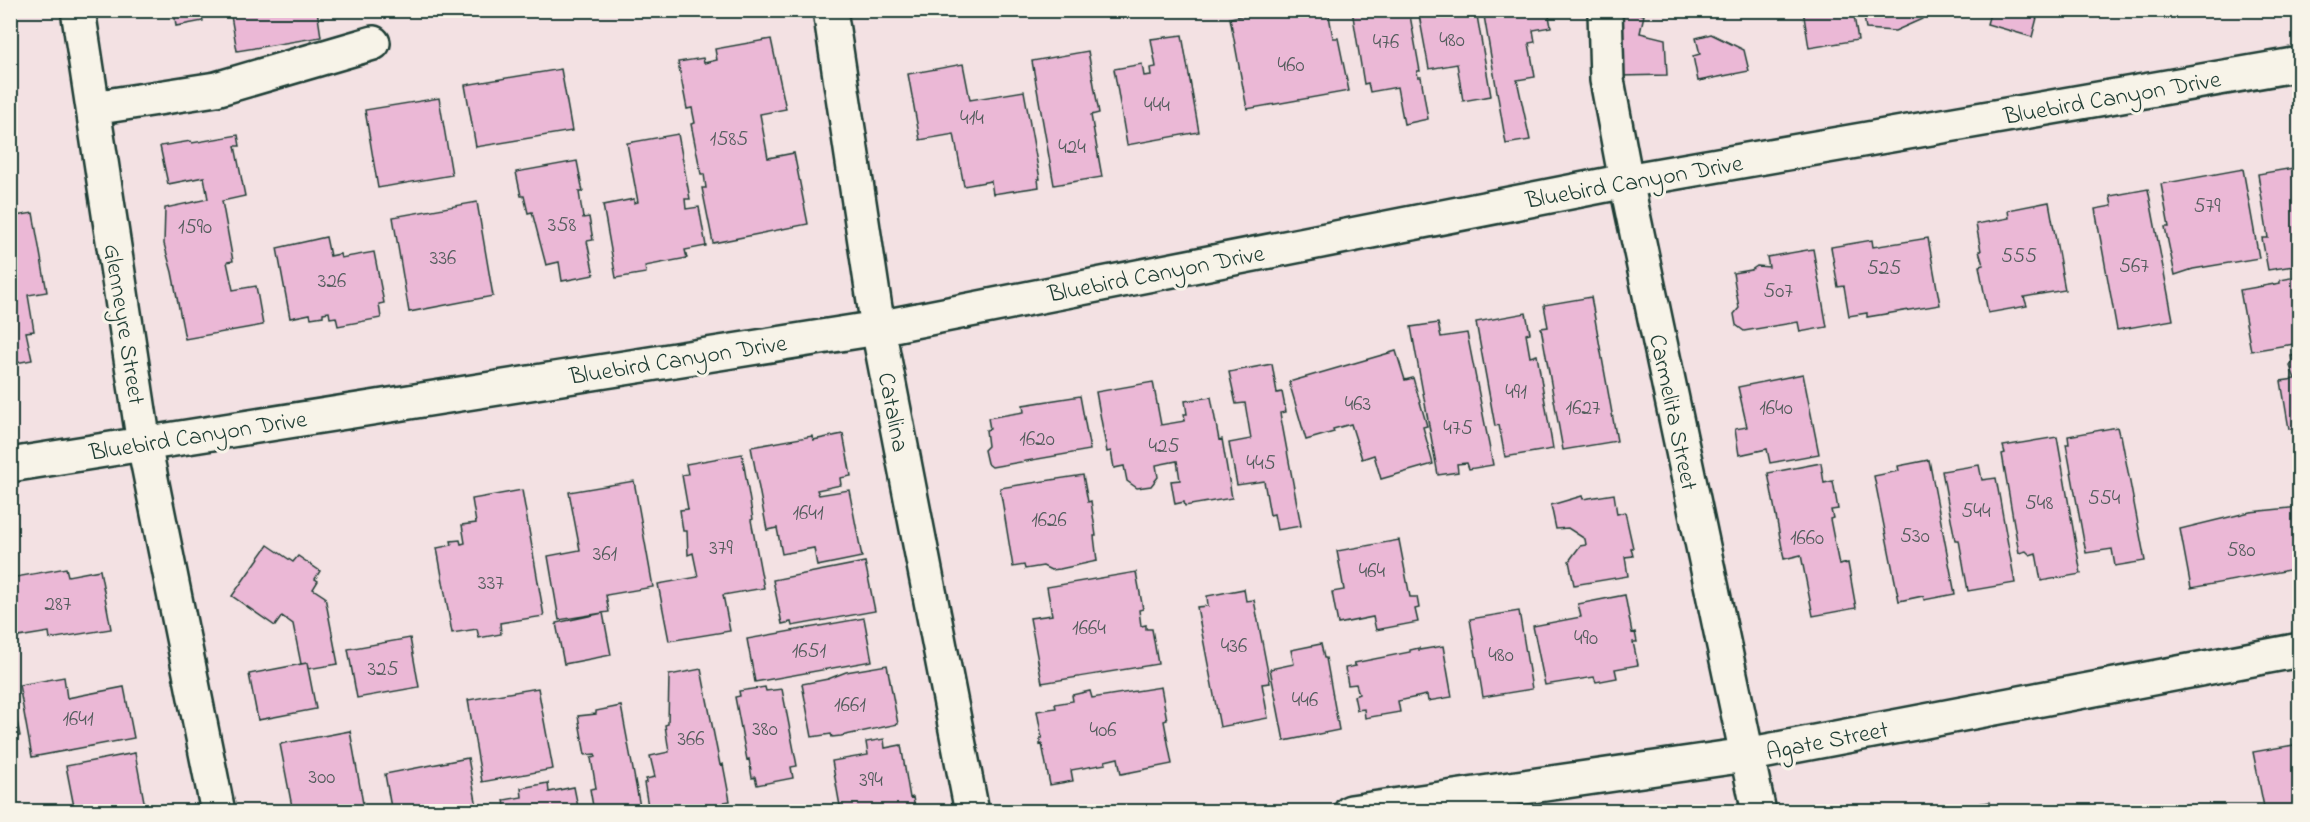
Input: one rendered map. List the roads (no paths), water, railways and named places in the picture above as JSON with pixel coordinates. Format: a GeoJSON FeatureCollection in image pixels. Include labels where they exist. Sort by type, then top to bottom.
{"type":"FeatureCollection","features":[{"type":"Feature","properties":{"kind":"street","name":"Glenneyre Street"},"geometry":{"type":"LineString","coordinates":[[78,10],[144,444],[218,812]]}},
{"type":"Feature","properties":{"kind":"street","name":"Catalina"},"geometry":{"type":"LineString","coordinates":[[830,10],[878,328],[972,812]]}},
{"type":"Feature","properties":{"kind":"street","name":"Carmelita Street"},"geometry":{"type":"LineString","coordinates":[[1605,10],[1607,80],[1626,181],[1759,812]]}},
{"type":"Feature","properties":{"kind":"street"},"geometry":{"type":"LineString","coordinates":[[93,108],[216,89],[374,43]]}},
{"type":"Feature","properties":{"kind":"street","name":"Bluebird Canyon Drive"},"geometry":{"type":"LineString","coordinates":[[10,465],[878,328],[1626,181],[2300,64]]}},
{"type":"Feature","properties":{"kind":"street","name":"Agate Street"},"geometry":{"type":"LineString","coordinates":[[1351,812],[1746,755],[2300,650]]}}]}
